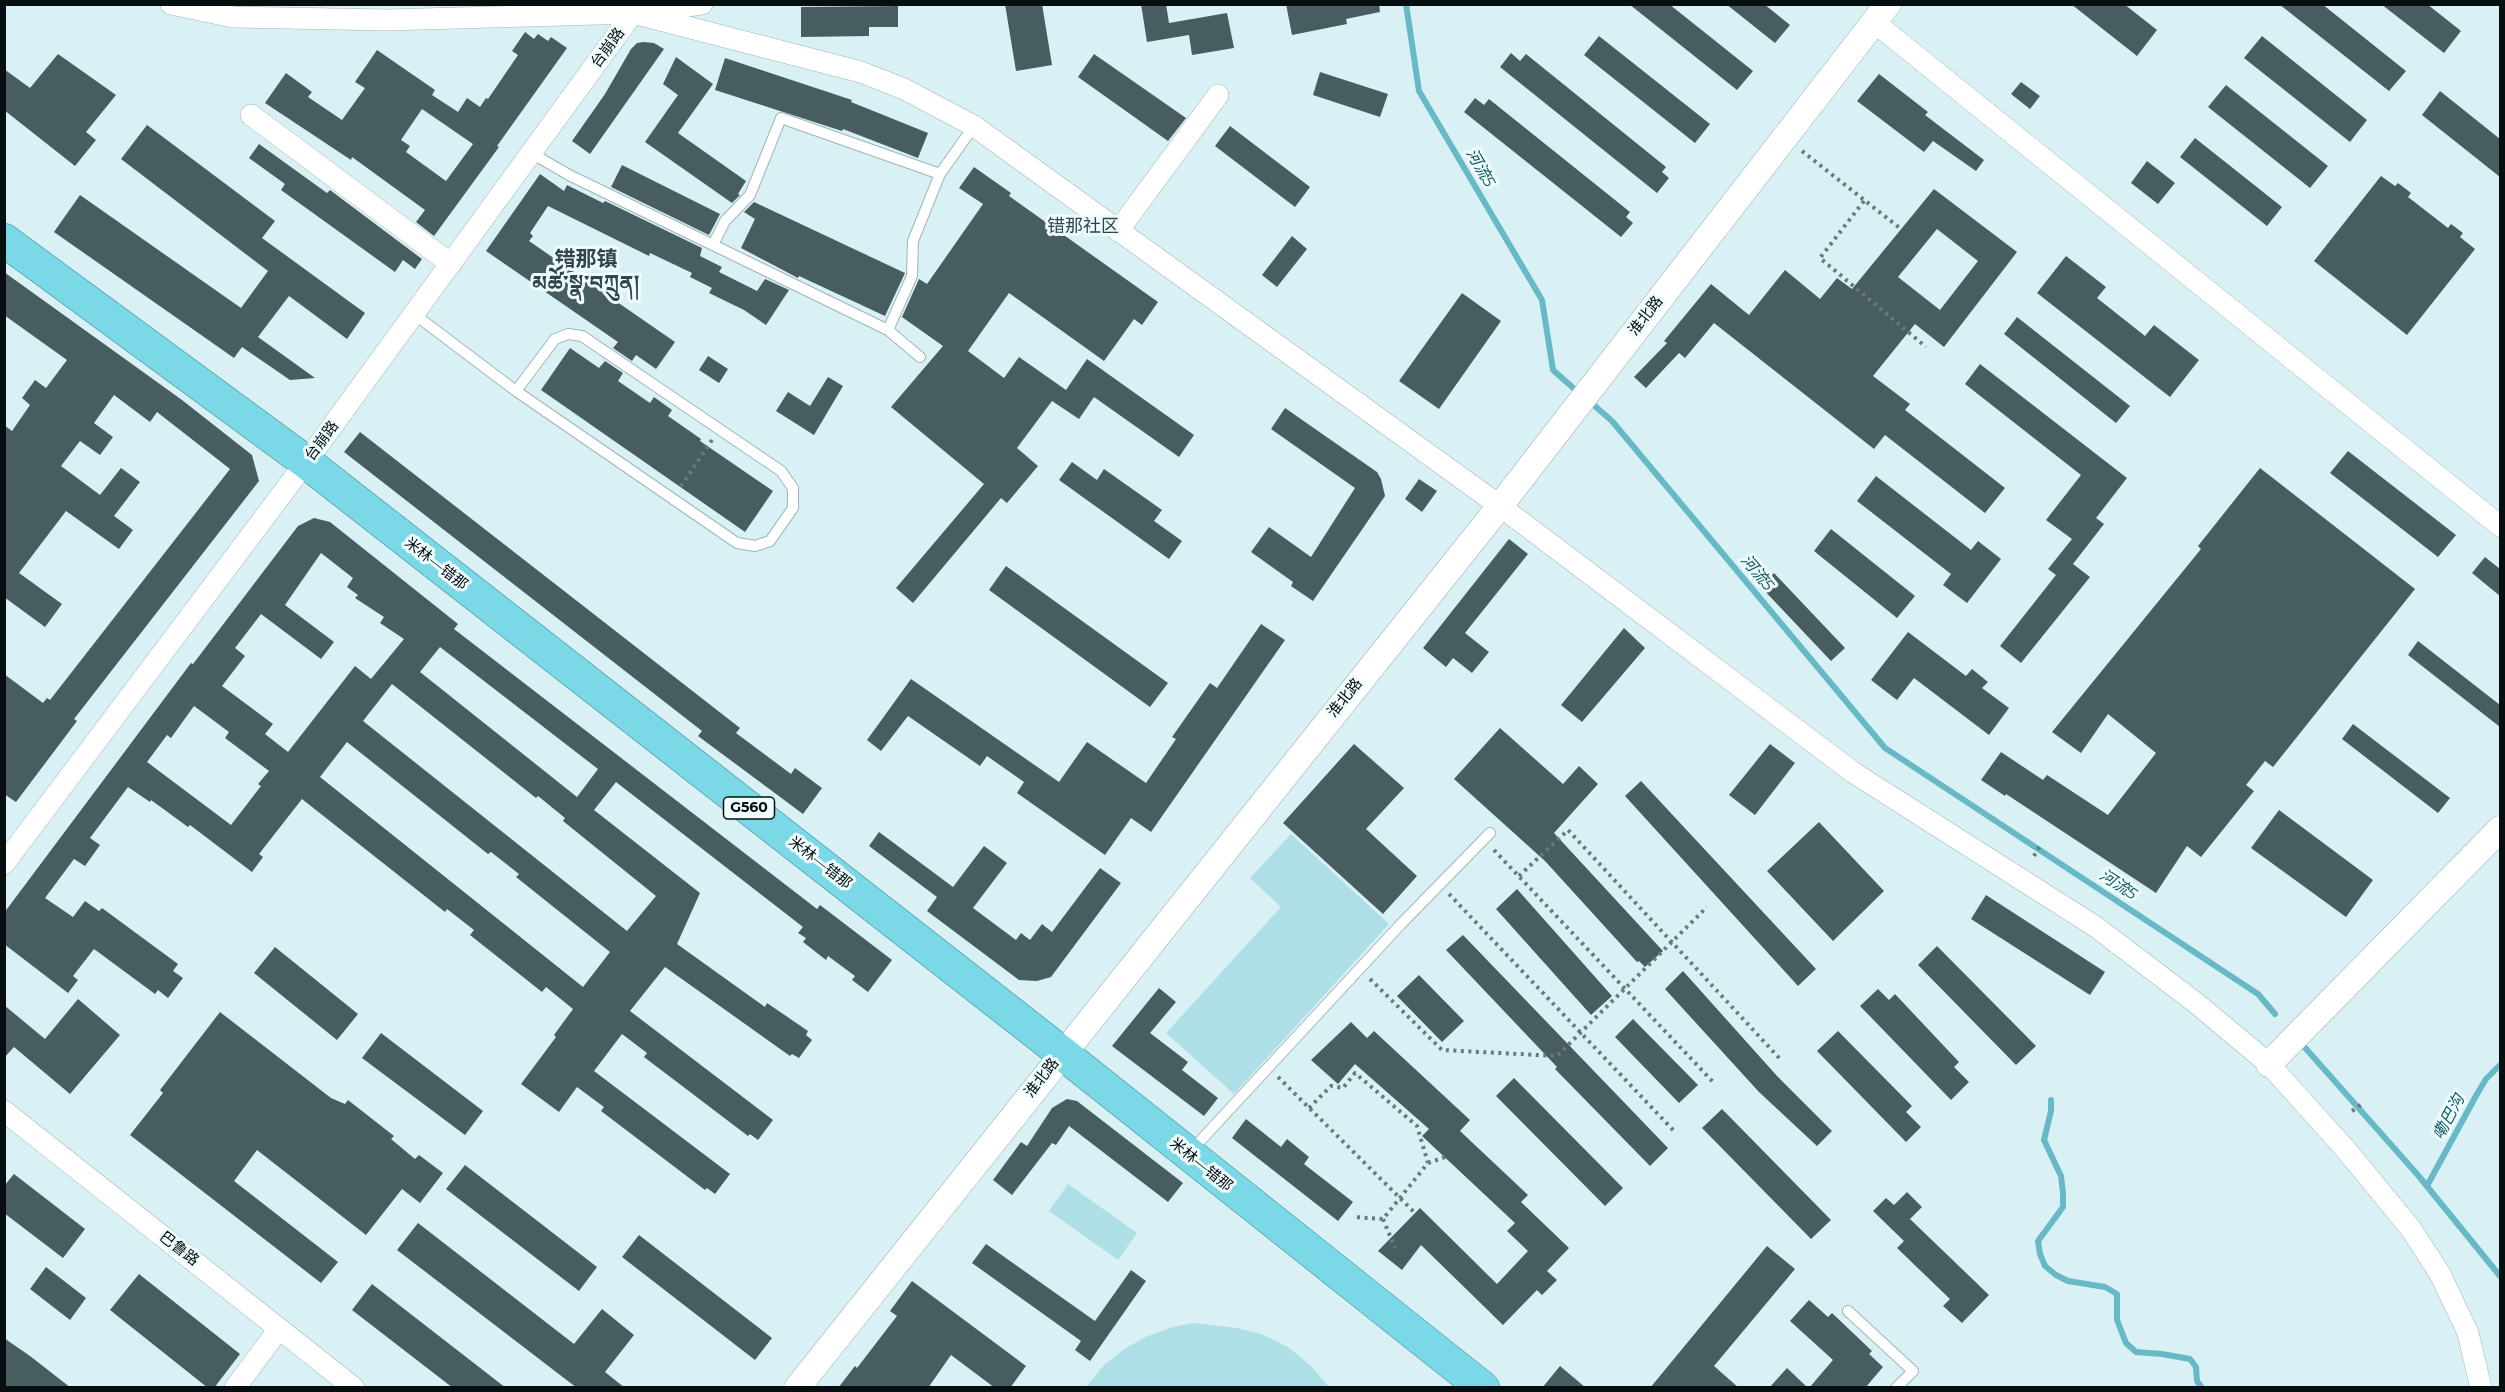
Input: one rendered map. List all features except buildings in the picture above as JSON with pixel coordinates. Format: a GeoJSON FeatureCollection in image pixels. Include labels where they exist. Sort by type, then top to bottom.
{"type":"FeatureCollection","features":[{"type":"Feature","properties":{"kind":"highway","name":"米林—错那"},"geometry":{"type":"LineString","coordinates":[[4,240],[306,462],[1062,1053],[1483,1388]]}},
{"type":"Feature","properties":{"kind":"street"},"geometry":{"type":"LineString","coordinates":[[171,4],[245,18],[387,20],[633,13],[702,4]]}},
{"type":"Feature","properties":{"kind":"street"},"geometry":{"type":"LineString","coordinates":[[633,13],[861,72],[904,89],[974,126],[1500,506],[1854,773],[2096,927],[2196,1003],[2269,1064],[2347,1151],[2411,1229],[2440,1274],[2468,1333],[2481,1388]]}},
{"type":"Feature","properties":{"kind":"street","name":"台崩路"},"geometry":{"type":"LineString","coordinates":[[4,864],[306,462],[633,13]]}},
{"type":"Feature","properties":{"kind":"street"},"geometry":{"type":"LineString","coordinates":[[1881,14],[2500,526]]}},
{"type":"Feature","properties":{"kind":"street","name":"淮北路"},"geometry":{"type":"LineString","coordinates":[[797,1388],[1500,506],[1881,14]]}},
{"type":"Feature","properties":{"kind":"street"},"geometry":{"type":"LineString","coordinates":[[1118,231],[1218,95]]}},
{"type":"Feature","properties":{"kind":"street"},"geometry":{"type":"LineString","coordinates":[[251,115],[451,264]]}},
{"type":"Feature","properties":{"kind":"street"},"geometry":{"type":"LineString","coordinates":[[2269,1064],[2500,829]]}},
{"type":"Feature","properties":{"kind":"street","name":"巴鲁路"},"geometry":{"type":"LineString","coordinates":[[4,1111],[354,1388]]}},
{"type":"Feature","properties":{"kind":"street"},"geometry":{"type":"LineString","coordinates":[[235,1388],[279,1329]]}},
{"type":"Feature","properties":{"kind":"lane"},"geometry":{"type":"LineString","coordinates":[[713,245],[725,221],[750,195],[781,118],[940,174]]}},
{"type":"Feature","properties":{"kind":"lane"},"geometry":{"type":"LineString","coordinates":[[888,330],[912,276],[913,241],[940,174],[974,126]]}},
{"type":"Feature","properties":{"kind":"lane"},"geometry":{"type":"LineString","coordinates":[[531,153],[569,175],[888,330],[920,357]]}},
{"type":"Feature","properties":{"kind":"lane"},"geometry":{"type":"LineString","coordinates":[[414,314],[516,391],[737,543],[746,546],[763,544],[770,540],[792,508],[794,494],[790,482],[780,471],[588,340],[575,334],[555,339],[516,391]]}},
{"type":"Feature","properties":{"kind":"lane"},"geometry":{"type":"LineString","coordinates":[[1188,1155],[1487,836]]}},
{"type":"Feature","properties":{"kind":"lane"},"geometry":{"type":"LineString","coordinates":[[1848,1311],[1913,1371],[1896,1388]]}},
{"type":"Feature","properties":{"kind":"path"},"geometry":{"type":"LineString","coordinates":[[1786,137],[1901,229]]}},
{"type":"Feature","properties":{"kind":"path"},"geometry":{"type":"LineString","coordinates":[[1864,201],[1820,258],[1926,347]]}},
{"type":"Feature","properties":{"kind":"path"},"geometry":{"type":"LineString","coordinates":[[672,498],[719,429]]}},
{"type":"Feature","properties":{"kind":"path"},"geometry":{"type":"LineString","coordinates":[[1520,876],[1568,831],[1673,941],[1782,1061]]}},
{"type":"Feature","properties":{"kind":"path"},"geometry":{"type":"LineString","coordinates":[[1487,836],[1520,876],[1714,1083]]}},
{"type":"Feature","properties":{"kind":"path"},"geometry":{"type":"LineString","coordinates":[[2034,856],[2041,844]]}},
{"type":"Feature","properties":{"kind":"path"},"geometry":{"type":"LineString","coordinates":[[1440,885],[1674,1131]]}},
{"type":"Feature","properties":{"kind":"path"},"geometry":{"type":"LineString","coordinates":[[1360,969],[1442,1050],[1557,1056],[1707,907]]}},
{"type":"Feature","properties":{"kind":"path"},"geometry":{"type":"LineString","coordinates":[[1269,1068],[1415,1213]]}},
{"type":"Feature","properties":{"kind":"path"},"geometry":{"type":"LineString","coordinates":[[1309,1108],[1331,1086],[1343,1088],[1355,1073],[1417,1126],[1428,1163]]}},
{"type":"Feature","properties":{"kind":"path"},"geometry":{"type":"LineString","coordinates":[[2352,1111],[2362,1104]]}},
{"type":"Feature","properties":{"kind":"path"},"geometry":{"type":"LineString","coordinates":[[1383,1219],[1428,1163],[1445,1157]]}},
{"type":"Feature","properties":{"kind":"path"},"geometry":{"type":"LineString","coordinates":[[1355,1217],[1383,1219]]}},
{"type":"Feature","properties":{"kind":"path"},"geometry":{"type":"LineString","coordinates":[[1383,1219],[1395,1248]]}},
{"type":"Feature","properties":{"kind":"shaded area"},"geometry":{"type":"Polygon","coordinates":[[[1291,834],[1389,924],[1234,1094],[1166,1033],[1281,907],[1250,878],[1291,834]]]}},
{"type":"Feature","properties":{"kind":"shaded area"},"geometry":{"type":"Polygon","coordinates":[[[1068,1184],[1137,1233],[1118,1260],[1049,1211],[1068,1184]]]}},
{"type":"Feature","properties":{"kind":"shaded area"},"geometry":{"type":"Polygon","coordinates":[[[1194,1323],[1237,1328],[1261,1334],[1288,1347],[1311,1366],[1329,1387],[1086,1387],[1104,1365],[1126,1348],[1148,1336],[1173,1327],[1194,1323]]]}},
{"type":"Feature","properties":{"kind":"waterway","name":"河流5"},"geometry":{"type":"LineString","coordinates":[[1406,4],[1419,91],[1542,300],[1553,370],[1580,394]]}},
{"type":"Feature","properties":{"kind":"waterway","name":"河流5"},"geometry":{"type":"LineString","coordinates":[[1588,400],[1612,421],[1885,748],[2258,994],[2275,1014]]}},
{"type":"Feature","properties":{"kind":"waterway","name":"河流5"},"geometry":{"type":"LineString","coordinates":[[2300,1042],[2417,1174],[2500,1276]]}},
{"type":"Feature","properties":{"kind":"waterway","name":"嘞巴沟"},"geometry":{"type":"LineString","coordinates":[[2427,1186],[2486,1079],[2500,1065]]}},
{"type":"Feature","properties":{"kind":"waterway"},"geometry":{"type":"LineString","coordinates":[[2051,1100],[2051,1111],[2044,1140],[2061,1176],[2063,1207],[2038,1241],[2045,1266],[2068,1281],[2105,1287],[2117,1294],[2117,1320],[2126,1343],[2136,1352],[2190,1359],[2196,1367],[2197,1381],[2202,1388]]}},
{"type":"Feature","properties":{"kind":"district","name":"错那社区"},"geometry":{"type":"Point","coordinates":[1083,227]}},
{"type":"Feature","properties":{"kind":"district","name":"错那镇 མཚོ་སྣ་བཀྲུན།"},"geometry":{"type":"Point","coordinates":[586,272]}}]}
